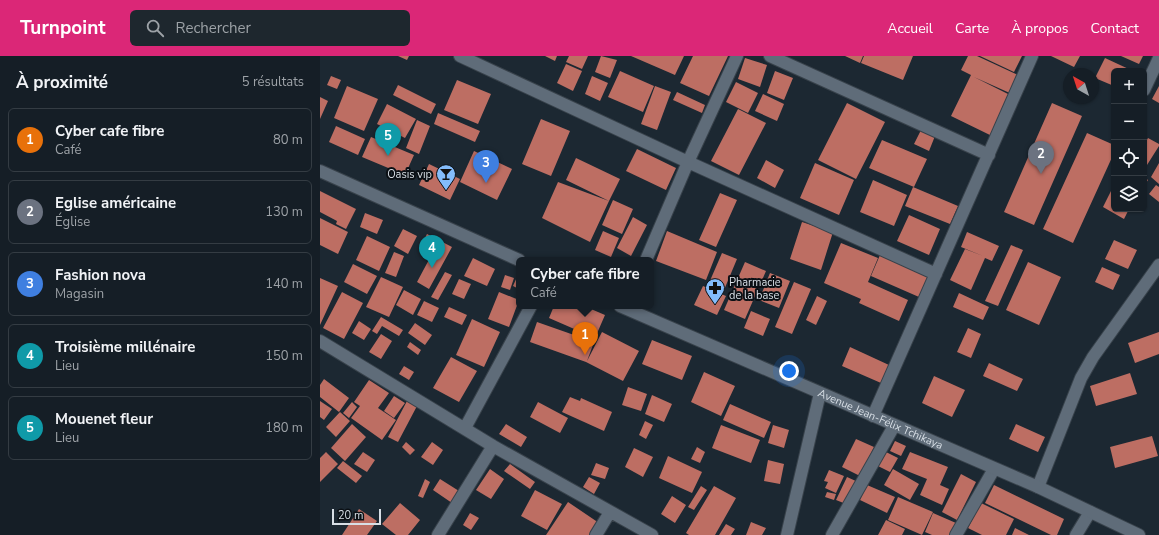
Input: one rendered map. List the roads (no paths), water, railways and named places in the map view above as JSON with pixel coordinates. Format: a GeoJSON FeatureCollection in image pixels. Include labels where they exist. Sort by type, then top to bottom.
{"type":"FeatureCollection","features":[{"type":"Feature","properties":{"kind":"street"},"geometry":{"type":"LineString","coordinates":[[460,56],[688,162],[936,274]]}},
{"type":"Feature","properties":{"kind":"street"},"geometry":{"type":"LineString","coordinates":[[647,257],[688,162],[737,56]]}},
{"type":"Feature","properties":{"kind":"street"},"geometry":{"type":"LineString","coordinates":[[770,56],[989,155]]}},
{"type":"Feature","properties":{"kind":"street"},"geometry":{"type":"LineString","coordinates":[[872,416],[1032,56]]}},
{"type":"Feature","properties":{"kind":"street"},"geometry":{"type":"LineString","coordinates":[[1147,84],[1159,58]]}},
{"type":"Feature","properties":{"kind":"street"},"geometry":{"type":"LineString","coordinates":[[320,171],[516,259]]}},
{"type":"Feature","properties":{"kind":"street"},"geometry":{"type":"LineString","coordinates":[[1038,487],[1081,378],[1094,357],[1159,265]]}},
{"type":"Feature","properties":{"kind":"street"},"geometry":{"type":"LineString","coordinates":[[465,428],[529,309]]}},
{"type":"Feature","properties":{"kind":"street","name":"Avenue Jean-Félix Tchikaya"},"geometry":{"type":"LineString","coordinates":[[629,309],[894,426],[1038,487],[1139,535]]}},
{"type":"Feature","properties":{"kind":"street"},"geometry":{"type":"LineString","coordinates":[[320,341],[493,446],[652,535]]}},
{"type":"Feature","properties":{"kind":"street"},"geometry":{"type":"LineString","coordinates":[[787,535],[820,393]]}},
{"type":"Feature","properties":{"kind":"street"},"geometry":{"type":"LineString","coordinates":[[832,535],[894,426]]}},
{"type":"Feature","properties":{"kind":"street"},"geometry":{"type":"LineString","coordinates":[[438,535],[493,446]]}},
{"type":"Feature","properties":{"kind":"street"},"geometry":{"type":"LineString","coordinates":[[956,535],[994,469]]}},
{"type":"Feature","properties":{"kind":"street"},"geometry":{"type":"LineString","coordinates":[[596,535],[610,512]]}},
{"type":"Feature","properties":{"kind":"street"},"geometry":{"type":"LineString","coordinates":[[1076,535],[1090,512]]}},
{"type":"Feature","properties":{"kind":"place","name":"Mouenet fleur"},"geometry":{"type":"Point","coordinates":[388,156]}},
{"type":"Feature","properties":{"kind":"place","name":"Eglise américaine"},"geometry":{"type":"Point","coordinates":[1041,174]}},
{"type":"Feature","properties":{"kind":"place","name":"Fashion nova"},"geometry":{"type":"Point","coordinates":[486,183]}},
{"type":"Feature","properties":{"kind":"place","name":"Oasis vip"},"geometry":{"type":"Point","coordinates":[446,191]}},
{"type":"Feature","properties":{"kind":"place","name":"Troisième millénaire"},"geometry":{"type":"Point","coordinates":[432,268]}},
{"type":"Feature","properties":{"kind":"place","name":"Pharmacie de la base"},"geometry":{"type":"Point","coordinates":[715,305]}},
{"type":"Feature","properties":{"kind":"place","name":"Cyber cafe fibre"},"geometry":{"type":"Point","coordinates":[585,355]}}]}
